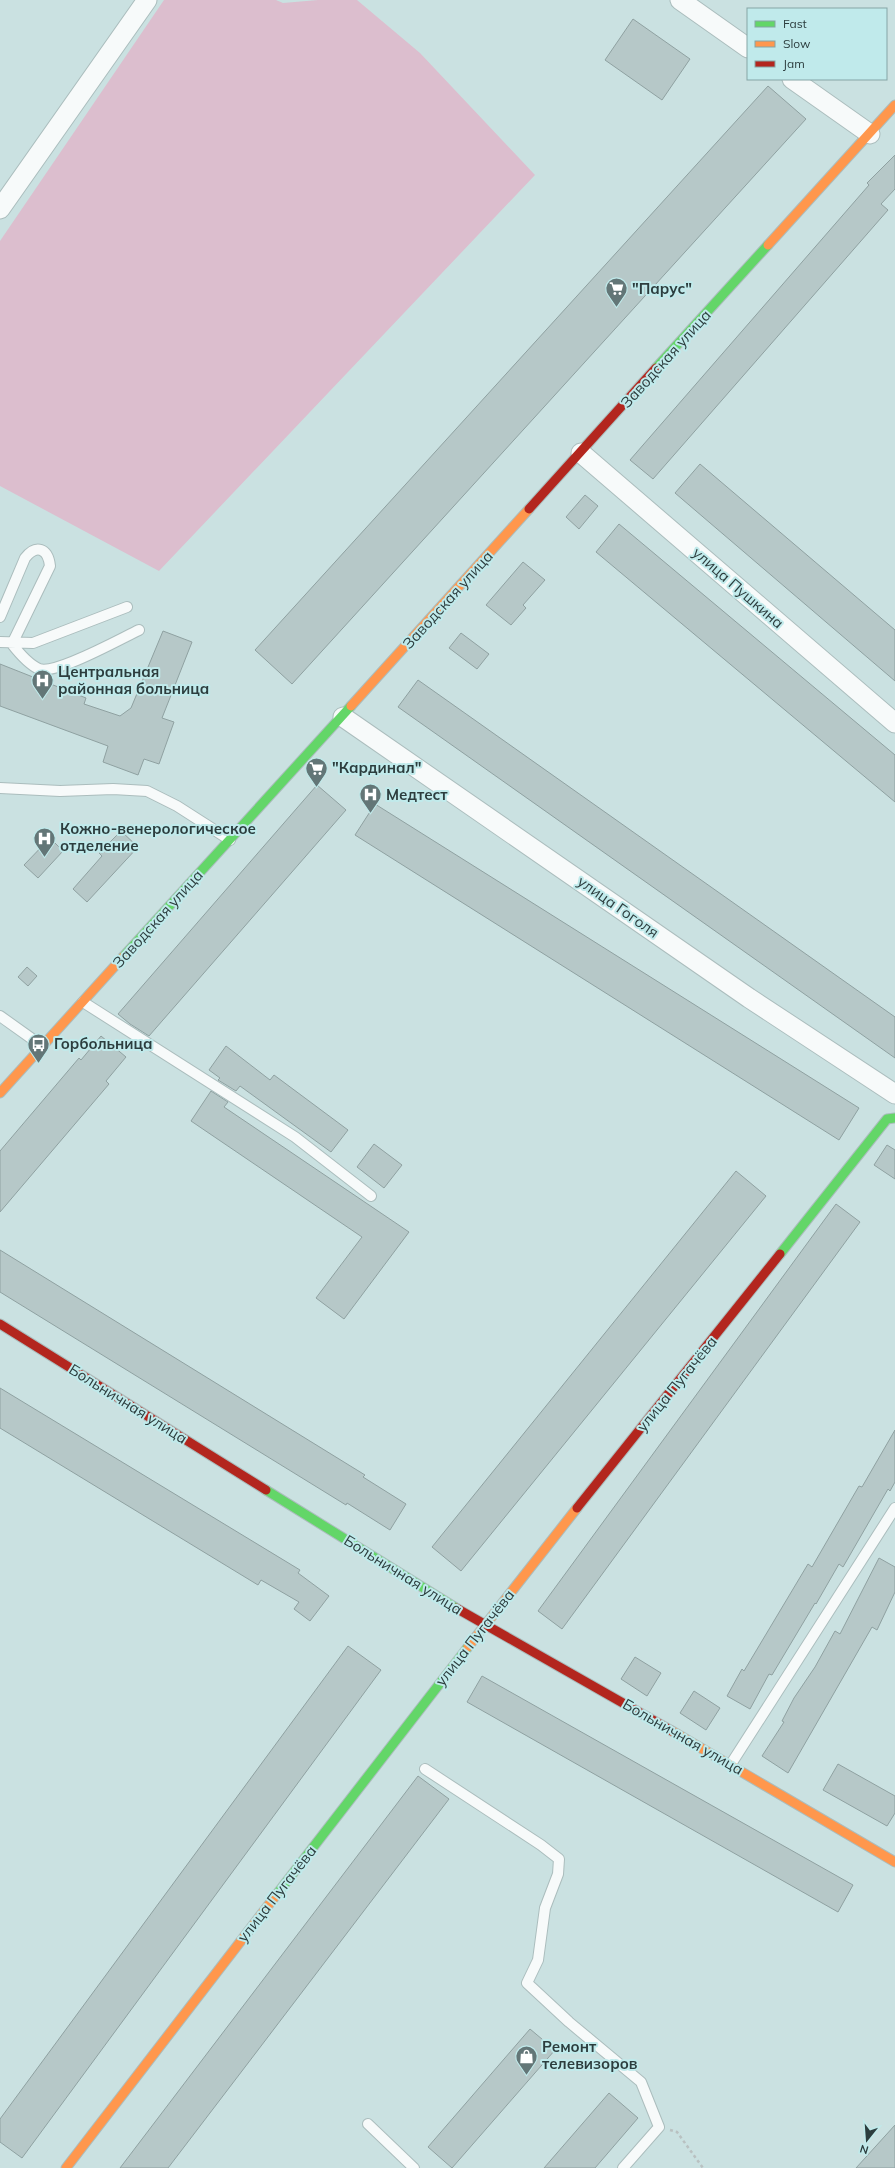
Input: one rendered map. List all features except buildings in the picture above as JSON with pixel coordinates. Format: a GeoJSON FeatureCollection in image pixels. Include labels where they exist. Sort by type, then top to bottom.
{"type":"FeatureCollection","features":[{"type":"Feature","properties":{"kind":"street"},"geometry":{"type":"LineString","coordinates":[[0,209],[147,0]]}},
{"type":"Feature","properties":{"kind":"street"},"geometry":{"type":"LineString","coordinates":[[680,0],[747,47]]}},
{"type":"Feature","properties":{"kind":"street"},"geometry":{"type":"LineString","coordinates":[[793,80],[870,134]]}},
{"type":"Feature","properties":{"kind":"street","name":"Заводская улица"},"geometry":{"type":"LineString","coordinates":[[0,1093],[870,134],[895,104]]}},
{"type":"Feature","properties":{"kind":"street","name":"улица Пушкина"},"geometry":{"type":"LineString","coordinates":[[581,453],[895,723]]}},
{"type":"Feature","properties":{"kind":"street","name":"улица Гоголя"},"geometry":{"type":"LineString","coordinates":[[342,716],[749,998],[895,1094]]}},
{"type":"Feature","properties":{"kind":"street","name":"улица Пугачёва"},"geometry":{"type":"LineString","coordinates":[[66,2168],[484,1626],[887,1119],[895,1118]]}},
{"type":"Feature","properties":{"kind":"street","name":"Больничная улица"},"geometry":{"type":"LineString","coordinates":[[0,1324],[484,1626],[730,1764],[895,1862]]}},
{"type":"Feature","properties":{"kind":"lane"},"geometry":{"type":"LineString","coordinates":[[0,617],[25,558],[31,551],[38,549],[44,552],[49,558],[50,566],[12,644]]}},
{"type":"Feature","properties":{"kind":"lane"},"geometry":{"type":"LineString","coordinates":[[0,642],[12,644],[33,643],[127,607]]}},
{"type":"Feature","properties":{"kind":"lane"},"geometry":{"type":"LineString","coordinates":[[12,644],[21,656],[40,669],[58,669],[139,630]]}},
{"type":"Feature","properties":{"kind":"lane"},"geometry":{"type":"LineString","coordinates":[[0,788],[60,791],[113,789],[147,790],[177,806],[230,840]]}},
{"type":"Feature","properties":{"kind":"lane"},"geometry":{"type":"LineString","coordinates":[[83,1002],[295,1137],[371,1196]]}},
{"type":"Feature","properties":{"kind":"lane"},"geometry":{"type":"LineString","coordinates":[[0,1016],[42,1046]]}},
{"type":"Feature","properties":{"kind":"lane"},"geometry":{"type":"LineString","coordinates":[[730,1764],[895,1508]]}},
{"type":"Feature","properties":{"kind":"lane"},"geometry":{"type":"LineString","coordinates":[[425,1769],[541,1845],[559,1859],[558,1874],[545,1908],[538,1960],[527,1983],[569,2022],[641,2082],[659,2127],[623,2168]]}},
{"type":"Feature","properties":{"kind":"lane"},"geometry":{"type":"LineString","coordinates":[[368,2124],[414,2168]]}},
{"type":"Feature","properties":{"kind":"path"},"geometry":{"type":"LineString","coordinates":[[659,2127],[677,2132],[703,2168]]}},
{"type":"Feature","properties":{"kind":"shaded area"},"geometry":{"type":"Polygon","coordinates":[[[164,0],[276,0],[283,3],[318,0],[357,0],[420,53],[535,175],[159,571],[0,486],[0,241],[164,0]]]}},
{"type":"Feature","properties":{"kind":"traffic: fast"},"geometry":{"type":"LineString","coordinates":[[656,368],[768,245]]}},
{"type":"Feature","properties":{"kind":"traffic: fast"},"geometry":{"type":"LineString","coordinates":[[123,957],[351,706]]}},
{"type":"Feature","properties":{"kind":"traffic: fast"},"geometry":{"type":"LineString","coordinates":[[780,1254],[887,1119],[895,1118]]}},
{"type":"Feature","properties":{"kind":"traffic: fast"},"geometry":{"type":"LineString","coordinates":[[266,1490],[456,1608]]}},
{"type":"Feature","properties":{"kind":"traffic: fast"},"geometry":{"type":"LineString","coordinates":[[277,1894],[468,1647]]}},
{"type":"Feature","properties":{"kind":"traffic: slow"},"geometry":{"type":"LineString","coordinates":[[768,245],[895,105]]}},
{"type":"Feature","properties":{"kind":"traffic: slow"},"geometry":{"type":"LineString","coordinates":[[351,706],[529,509]]}},
{"type":"Feature","properties":{"kind":"traffic: slow"},"geometry":{"type":"LineString","coordinates":[[0,1093],[123,957]]}},
{"type":"Feature","properties":{"kind":"traffic: slow"},"geometry":{"type":"LineString","coordinates":[[468,1647],[577,1508]]}},
{"type":"Feature","properties":{"kind":"traffic: slow"},"geometry":{"type":"LineString","coordinates":[[672,1731],[895,1862]]}},
{"type":"Feature","properties":{"kind":"traffic: slow"},"geometry":{"type":"LineString","coordinates":[[66,2168],[277,1894]]}},
{"type":"Feature","properties":{"kind":"traffic: jam"},"geometry":{"type":"LineString","coordinates":[[529,509],[656,368]]}},
{"type":"Feature","properties":{"kind":"traffic: jam"},"geometry":{"type":"LineString","coordinates":[[577,1508],[780,1254]]}},
{"type":"Feature","properties":{"kind":"traffic: jam"},"geometry":{"type":"LineString","coordinates":[[0,1324],[266,1490]]}},
{"type":"Feature","properties":{"kind":"traffic: jam"},"geometry":{"type":"LineString","coordinates":[[456,1608],[672,1731]]}},
{"type":"Feature","properties":{"kind":"place","name":"\"Парус\""},"geometry":{"type":"Point","coordinates":[617,308]}},
{"type":"Feature","properties":{"kind":"place","name":"Центральная районная больница"},"geometry":{"type":"Point","coordinates":[43,700]}},
{"type":"Feature","properties":{"kind":"place","name":"\"Кардинал\""},"geometry":{"type":"Point","coordinates":[317,788]}},
{"type":"Feature","properties":{"kind":"place","name":"Медтест"},"geometry":{"type":"Point","coordinates":[370,814]}},
{"type":"Feature","properties":{"kind":"place","name":"Кожно-венерологическое отделение"},"geometry":{"type":"Point","coordinates":[44,858]}},
{"type":"Feature","properties":{"kind":"place","name":"Горбольница"},"geometry":{"type":"Point","coordinates":[39,1064]}},
{"type":"Feature","properties":{"kind":"place","name":"Ремонт телевизоров"},"geometry":{"type":"Point","coordinates":[526,2076]}}]}
